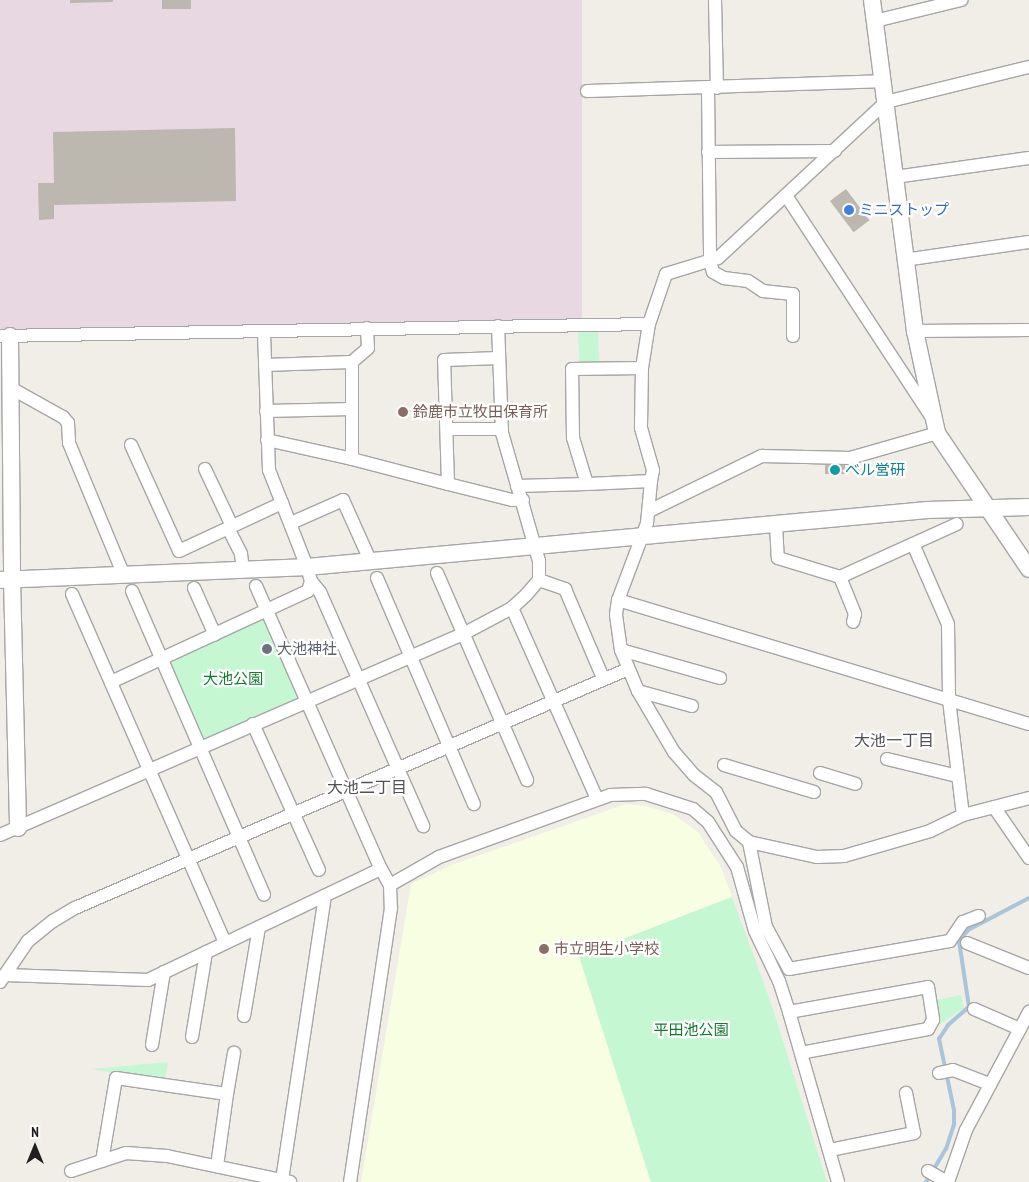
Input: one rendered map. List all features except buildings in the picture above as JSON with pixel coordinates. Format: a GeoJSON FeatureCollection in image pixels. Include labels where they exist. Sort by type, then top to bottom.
{"type":"FeatureCollection","features":[{"type":"Feature","properties":{"kind":"street"},"geometry":{"type":"LineString","coordinates":[[715,0],[708,152],[710,261],[712,272],[724,278],[748,281],[763,291],[792,294],[792,336]]}},
{"type":"Feature","properties":{"kind":"street"},"geometry":{"type":"LineString","coordinates":[[872,0],[904,260],[924,381],[937,429]]}},
{"type":"Feature","properties":{"kind":"street"},"geometry":{"type":"LineString","coordinates":[[875,21],[961,0]]}},
{"type":"Feature","properties":{"kind":"street"},"geometry":{"type":"LineString","coordinates":[[1029,67],[886,102],[787,196],[718,258],[666,274],[649,324],[642,368],[641,428],[652,470],[649,511],[618,600],[616,615],[621,650],[638,691],[674,752],[694,775],[716,792],[736,832],[749,842],[817,858],[844,856],[930,831],[963,815],[1029,798]]}},
{"type":"Feature","properties":{"kind":"street"},"geometry":{"type":"LineString","coordinates":[[587,91],[882,81]]}},
{"type":"Feature","properties":{"kind":"street"},"geometry":{"type":"LineString","coordinates":[[708,152],[835,150]]}},
{"type":"Feature","properties":{"kind":"street"},"geometry":{"type":"LineString","coordinates":[[894,177],[1029,158]]}},
{"type":"Feature","properties":{"kind":"street"},"geometry":{"type":"LineString","coordinates":[[787,196],[988,509],[1029,569]]}},
{"type":"Feature","properties":{"kind":"street"},"geometry":{"type":"LineString","coordinates":[[904,260],[1029,242]]}},
{"type":"Feature","properties":{"kind":"street"},"geometry":{"type":"LineString","coordinates":[[18,828],[6,579],[10,387],[5,336],[649,324]]}},
{"type":"Feature","properties":{"kind":"street"},"geometry":{"type":"LineString","coordinates":[[498,326],[502,429],[535,544],[539,580]]}},
{"type":"Feature","properties":{"kind":"street"},"geometry":{"type":"LineString","coordinates":[[265,365],[352,362],[368,348],[367,328]]}},
{"type":"Feature","properties":{"kind":"street"},"geometry":{"type":"LineString","coordinates":[[915,331],[1029,330]]}},
{"type":"Feature","properties":{"kind":"street"},"geometry":{"type":"LineString","coordinates":[[264,331],[269,470],[291,523],[309,574],[320,592],[360,678],[423,826]]}},
{"type":"Feature","properties":{"kind":"street"},"geometry":{"type":"LineString","coordinates":[[448,484],[444,360],[499,358]]}},
{"type":"Feature","properties":{"kind":"street"},"geometry":{"type":"LineString","coordinates":[[352,362],[352,459]]}},
{"type":"Feature","properties":{"kind":"street"},"geometry":{"type":"LineString","coordinates":[[587,484],[573,438],[572,369],[642,368]]}},
{"type":"Feature","properties":{"kind":"street"},"geometry":{"type":"LineString","coordinates":[[10,387],[68,423],[69,443],[124,576]]}},
{"type":"Feature","properties":{"kind":"street"},"geometry":{"type":"LineString","coordinates":[[266,411],[352,409]]}},
{"type":"Feature","properties":{"kind":"street"},"geometry":{"type":"LineString","coordinates":[[447,429],[502,429]]}},
{"type":"Feature","properties":{"kind":"street"},"geometry":{"type":"LineString","coordinates":[[649,511],[762,456],[850,458],[937,429]]}},
{"type":"Feature","properties":{"kind":"street"},"geometry":{"type":"LineString","coordinates":[[267,440],[352,459],[512,500],[523,500]]}},
{"type":"Feature","properties":{"kind":"street"},"geometry":{"type":"LineString","coordinates":[[131,445],[179,550],[282,503]]}},
{"type":"Feature","properties":{"kind":"street"},"geometry":{"type":"LineString","coordinates":[[205,469],[241,554],[243,570]]}},
{"type":"Feature","properties":{"kind":"street"},"geometry":{"type":"LineString","coordinates":[[517,486],[651,481]]}},
{"type":"Feature","properties":{"kind":"street"},"geometry":{"type":"LineString","coordinates":[[291,523],[343,500],[370,560]]}},
{"type":"Feature","properties":{"kind":"street"},"geometry":{"type":"LineString","coordinates":[[6,579],[243,570],[309,574],[370,560],[642,534],[927,510],[1029,507]]}},
{"type":"Feature","properties":{"kind":"street"},"geometry":{"type":"LineString","coordinates":[[776,524],[778,558],[840,577],[957,524]]}},
{"type":"Feature","properties":{"kind":"street"},"geometry":{"type":"LineString","coordinates":[[913,544],[948,624],[946,650],[949,700],[963,815]]}},
{"type":"Feature","properties":{"kind":"street"},"geometry":{"type":"LineString","coordinates":[[437,573],[527,780]]}},
{"type":"Feature","properties":{"kind":"street"},"geometry":{"type":"LineString","coordinates":[[111,682],[300,596],[308,591],[309,574]]}},
{"type":"Feature","properties":{"kind":"street"},"geometry":{"type":"LineString","coordinates":[[840,577],[855,614],[853,622]]}},
{"type":"Feature","properties":{"kind":"street"},"geometry":{"type":"LineString","coordinates":[[377,578],[474,804]]}},
{"type":"Feature","properties":{"kind":"street"},"geometry":{"type":"LineString","coordinates":[[0,834],[18,828],[306,700],[463,634],[512,608],[539,580]]}},
{"type":"Feature","properties":{"kind":"street"},"geometry":{"type":"LineString","coordinates":[[539,580],[565,589],[604,678]]}},
{"type":"Feature","properties":{"kind":"street"},"geometry":{"type":"LineString","coordinates":[[256,586],[381,869],[390,885],[391,908],[350,1182]]}},
{"type":"Feature","properties":{"kind":"street"},"geometry":{"type":"LineString","coordinates":[[194,588],[215,635]]}},
{"type":"Feature","properties":{"kind":"street"},"geometry":{"type":"LineString","coordinates":[[132,591],[202,746],[264,894]]}},
{"type":"Feature","properties":{"kind":"street"},"geometry":{"type":"LineString","coordinates":[[72,594],[225,943]]}},
{"type":"Feature","properties":{"kind":"street"},"geometry":{"type":"LineString","coordinates":[[618,600],[1029,724]]}},
{"type":"Feature","properties":{"kind":"street"},"geometry":{"type":"LineString","coordinates":[[512,608],[597,799]]}},
{"type":"Feature","properties":{"kind":"street"},"geometry":{"type":"LineString","coordinates":[[621,650],[720,678]]}},
{"type":"Feature","properties":{"kind":"street"},"geometry":{"type":"LineString","coordinates":[[2,978],[28,941],[52,921],[346,790],[628,669]]}},
{"type":"Feature","properties":{"kind":"street"},"geometry":{"type":"LineString","coordinates":[[638,691],[692,706]]}},
{"type":"Feature","properties":{"kind":"street"},"geometry":{"type":"LineString","coordinates":[[253,724],[292,814],[319,870]]}},
{"type":"Feature","properties":{"kind":"street"},"geometry":{"type":"LineString","coordinates":[[887,759],[958,776]]}},
{"type":"Feature","properties":{"kind":"street"},"geometry":{"type":"LineString","coordinates":[[724,765],[814,792]]}},
{"type":"Feature","properties":{"kind":"street"},"geometry":{"type":"LineString","coordinates":[[820,773],[855,784]]}},
{"type":"Feature","properties":{"kind":"street"},"geometry":{"type":"LineString","coordinates":[[390,885],[439,857],[597,799],[646,794],[684,804],[700,815],[724,844],[737,867],[789,1012],[838,1182]]}},
{"type":"Feature","properties":{"kind":"street"},"geometry":{"type":"LineString","coordinates":[[994,807],[1029,858]]}},
{"type":"Feature","properties":{"kind":"street"},"geometry":{"type":"LineString","coordinates":[[749,842],[760,929],[789,968],[950,941],[963,922],[979,916]]}},
{"type":"Feature","properties":{"kind":"street"},"geometry":{"type":"LineString","coordinates":[[2,978],[148,980],[381,869]]}},
{"type":"Feature","properties":{"kind":"street"},"geometry":{"type":"LineString","coordinates":[[71,1171],[126,1153],[167,1156],[286,1181],[325,896]]}},
{"type":"Feature","properties":{"kind":"street"},"geometry":{"type":"LineString","coordinates":[[244,1016],[259,927]]}},
{"type":"Feature","properties":{"kind":"street"},"geometry":{"type":"LineString","coordinates":[[967,943],[1029,968]]}},
{"type":"Feature","properties":{"kind":"street"},"geometry":{"type":"LineString","coordinates":[[192,1037],[206,952]]}},
{"type":"Feature","properties":{"kind":"street"},"geometry":{"type":"LineString","coordinates":[[152,1045],[164,972]]}},
{"type":"Feature","properties":{"kind":"street"},"geometry":{"type":"LineString","coordinates":[[789,1012],[928,987],[934,1020],[928,1029],[801,1053]]}},
{"type":"Feature","properties":{"kind":"street"},"geometry":{"type":"LineString","coordinates":[[974,1009],[1020,1029]]}},
{"type":"Feature","properties":{"kind":"street"},"geometry":{"type":"LineString","coordinates":[[941,1178],[1029,1012]]}},
{"type":"Feature","properties":{"kind":"street"},"geometry":{"type":"LineString","coordinates":[[217,1166],[234,1053]]}},
{"type":"Feature","properties":{"kind":"street"},"geometry":{"type":"LineString","coordinates":[[939,1073],[954,1070],[990,1084]]}},
{"type":"Feature","properties":{"kind":"street"},"geometry":{"type":"LineString","coordinates":[[102,1161],[116,1078],[227,1094]]}},
{"type":"Feature","properties":{"kind":"street"},"geometry":{"type":"LineString","coordinates":[[830,1150],[914,1133],[906,1093]]}},
{"type":"Feature","properties":{"kind":"shaded area"},"geometry":{"type":"Polygon","coordinates":[[[0,0],[582,0],[582,330],[0,330],[0,0]]]}},
{"type":"Feature","properties":{"kind":"shaded area"},"geometry":{"type":"Polygon","coordinates":[[[626,804],[646,806],[673,814],[698,832],[721,867],[732,897],[579,956],[651,1182],[361,1182],[411,884],[454,864],[626,804]]]}},
{"type":"Feature","properties":{"kind":"green space"},"geometry":{"type":"Polygon","coordinates":[[[598,330],[599,362],[579,363],[578,331],[598,330]]]}},
{"type":"Feature","properties":{"kind":"green space","name":"大池公園"},"geometry":{"type":"Polygon","coordinates":[[[263,616],[301,697],[207,738],[201,735],[167,664],[169,659],[263,616]]]}},
{"type":"Feature","properties":{"kind":"green space","name":"平田池公園"},"geometry":{"type":"Polygon","coordinates":[[[732,897],[772,1006],[827,1182],[651,1182],[579,956],[732,897]]]}},
{"type":"Feature","properties":{"kind":"green space"},"geometry":{"type":"Polygon","coordinates":[[[961,995],[964,1008],[940,1024],[936,1000],[961,995]]]}},
{"type":"Feature","properties":{"kind":"green space"},"geometry":{"type":"Polygon","coordinates":[[[168,1062],[165,1081],[91,1069],[168,1062]]]}},
{"type":"Feature","properties":{"kind":"waterway"},"geometry":{"type":"LineString","coordinates":[[926,1182],[946,1149],[954,1124],[954,1110],[939,1039],[948,1025],[969,1007],[959,941],[968,930],[1029,898]]}},
{"type":"Feature","properties":{"kind":"place","name":"ミニストップ"},"geometry":{"type":"Point","coordinates":[849,210]}},
{"type":"Feature","properties":{"kind":"place","name":"鈴鹿市立牧田保育所"},"geometry":{"type":"Point","coordinates":[403,412]}},
{"type":"Feature","properties":{"kind":"place","name":"べル営研"},"geometry":{"type":"Point","coordinates":[835,470]}},
{"type":"Feature","properties":{"kind":"place","name":"大池神社"},"geometry":{"type":"Point","coordinates":[267,649]}},
{"type":"Feature","properties":{"kind":"place","name":"市立明生小学校"},"geometry":{"type":"Point","coordinates":[544,949]}},
{"type":"Feature","properties":{"kind":"district","name":"大池一丁目"},"geometry":{"type":"Point","coordinates":[894,740]}},
{"type":"Feature","properties":{"kind":"district","name":"大池二丁目"},"geometry":{"type":"Point","coordinates":[367,787]}}]}
